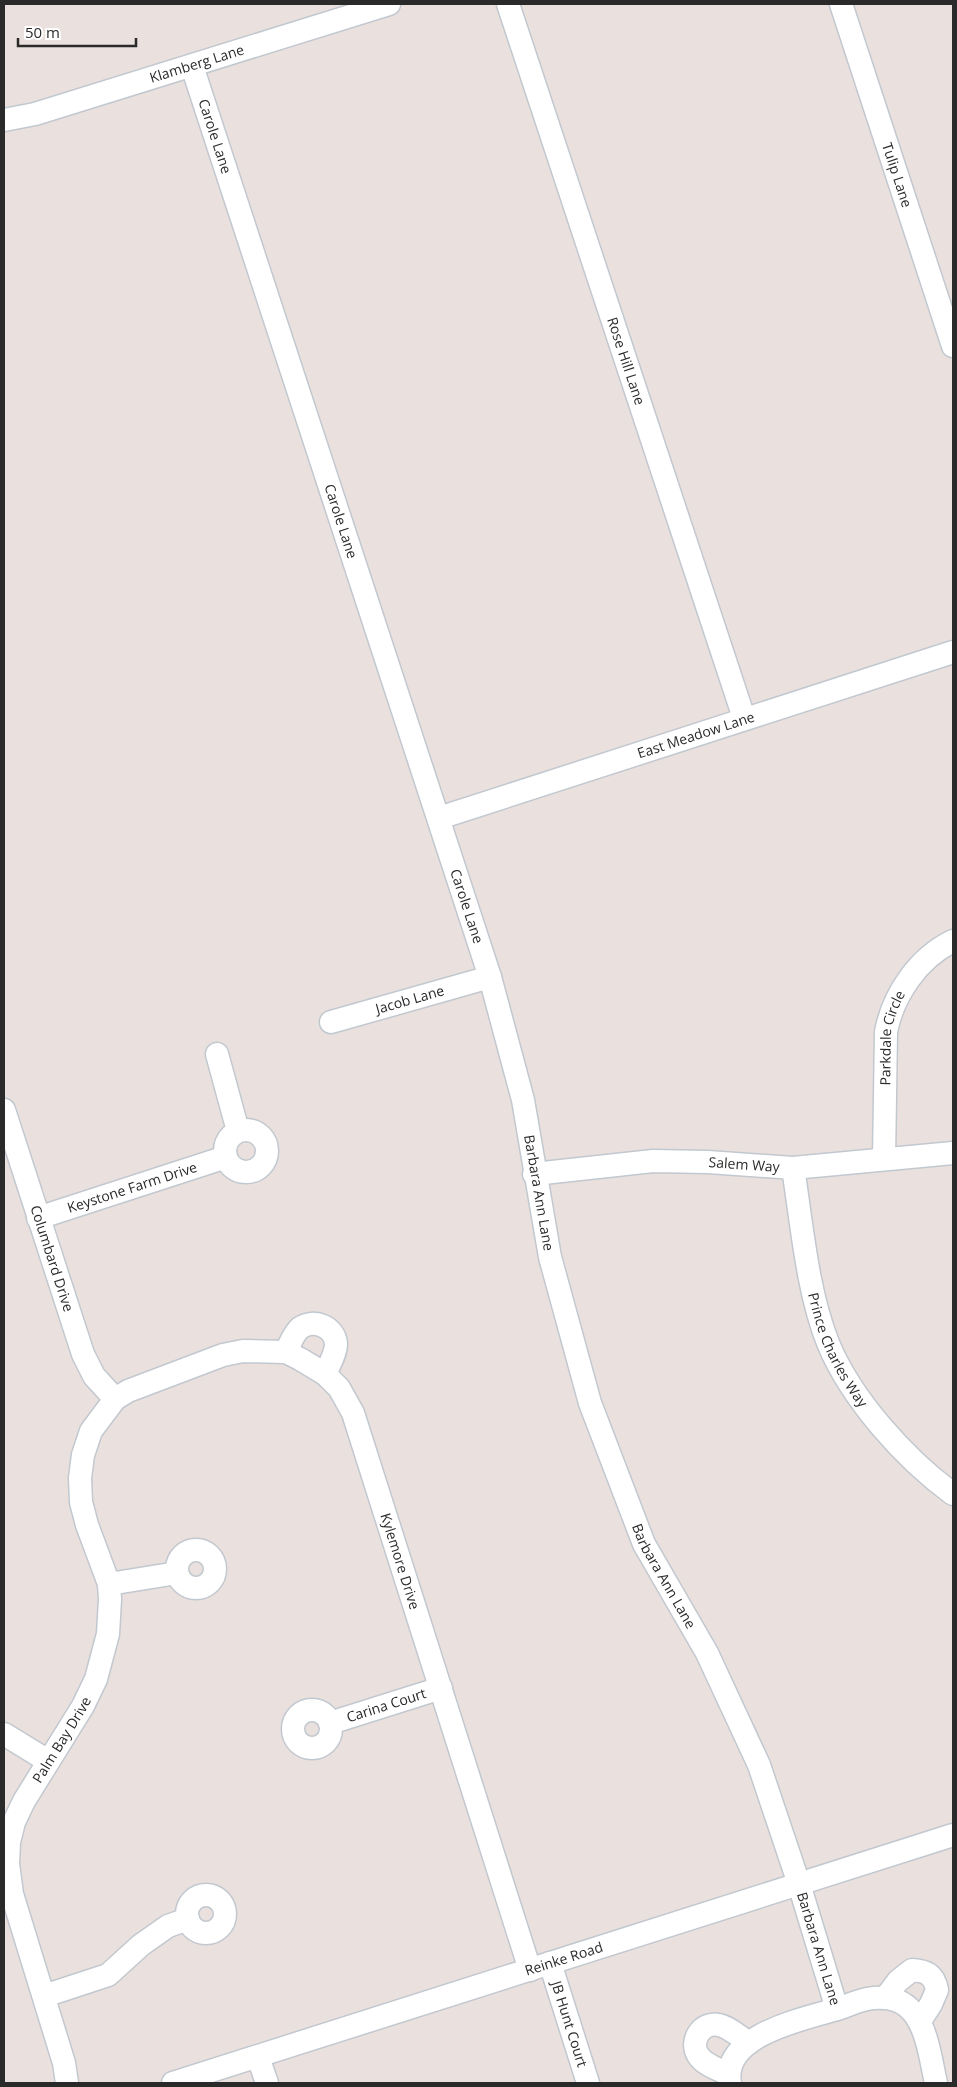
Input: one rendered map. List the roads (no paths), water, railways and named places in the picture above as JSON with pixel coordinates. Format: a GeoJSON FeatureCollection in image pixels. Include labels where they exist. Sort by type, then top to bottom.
{"type":"FeatureCollection","features":[{"type":"Feature","properties":{"kind":"street","name":"Klamberg Lane"},"geometry":{"type":"LineString","coordinates":[[4,120],[35,114],[389,4]]}},
{"type":"Feature","properties":{"kind":"street","name":"Rose Hill Lane"},"geometry":{"type":"LineString","coordinates":[[508,4],[744,718]]}},
{"type":"Feature","properties":{"kind":"street","name":"Tulip Lane"},"geometry":{"type":"LineString","coordinates":[[841,4],[953,346]]}},
{"type":"Feature","properties":{"kind":"street","name":"Carole Lane"},"geometry":{"type":"LineString","coordinates":[[192,66],[440,818],[490,977]]}},
{"type":"Feature","properties":{"kind":"street","name":"East Meadow Lane"},"geometry":{"type":"LineString","coordinates":[[440,818],[744,718],[953,652]]}},
{"type":"Feature","properties":{"kind":"street","name":"Parkdale Circle"},"geometry":{"type":"LineString","coordinates":[[884,1159],[886,1032],[889,1014],[898,995],[920,966],[953,941]]}},
{"type":"Feature","properties":{"kind":"street","name":"Jacob Lane"},"geometry":{"type":"LineString","coordinates":[[331,1022],[490,977]]}},
{"type":"Feature","properties":{"kind":"street","name":"Barbara Ann Lane"},"geometry":{"type":"LineString","coordinates":[[490,977],[523,1100],[534,1174],[550,1257],[590,1403],[623,1492],[644,1544],[707,1653],[759,1765],[800,1884],[837,2009],[866,1999],[886,1998]]}},
{"type":"Feature","properties":{"kind":"street"},"geometry":{"type":"LineString","coordinates":[[217,1054],[238,1131]]}},
{"type":"Feature","properties":{"kind":"street","name":"Columbard Drive"},"geometry":{"type":"LineString","coordinates":[[4,1110],[83,1354],[94,1376],[114,1399]]}},
{"type":"Feature","properties":{"kind":"street"},"geometry":{"type":"LineString","coordinates":[[238,1131],[252,1131],[264,1139],[266,1146],[265,1160],[255,1170],[241,1171],[234,1169],[226,1157],[226,1145],[233,1134],[238,1131]]}},
{"type":"Feature","properties":{"kind":"street","name":"Salem Way"},"geometry":{"type":"LineString","coordinates":[[534,1174],[653,1161],[708,1162],[793,1168],[953,1153]]}},
{"type":"Feature","properties":{"kind":"street","name":"Keystone Farm Drive"},"geometry":{"type":"LineString","coordinates":[[38,1218],[226,1157]]}},
{"type":"Feature","properties":{"kind":"street","name":"Prince Charles Way"},"geometry":{"type":"LineString","coordinates":[[793,1168],[815,1297],[829,1345],[852,1386],[873,1417],[910,1456],[953,1494]]}},
{"type":"Feature","properties":{"kind":"street"},"geometry":{"type":"LineString","coordinates":[[286,1352],[300,1328],[312,1324],[320,1324],[326,1327],[332,1333],[336,1344],[335,1352],[325,1374]]}},
{"type":"Feature","properties":{"kind":"street","name":"Kylemore Drive"},"geometry":{"type":"LineString","coordinates":[[114,1399],[142,1384],[223,1355],[243,1350],[286,1352],[325,1374],[339,1388],[352,1413],[441,1688],[540,1967]]}},
{"type":"Feature","properties":{"kind":"street","name":"Palm Bay Drive"},"geometry":{"type":"LineString","coordinates":[[67,2083],[64,2063],[12,1894],[8,1864],[14,1822],[24,1801],[83,1706],[96,1679],[108,1634],[109,1584],[87,1525],[81,1502],[80,1478],[83,1455],[91,1431],[114,1399]]}},
{"type":"Feature","properties":{"kind":"street"},"geometry":{"type":"LineString","coordinates":[[109,1584],[177,1573]]}},
{"type":"Feature","properties":{"kind":"street","name":"Carina Court"},"geometry":{"type":"LineString","coordinates":[[330,1723],[441,1688]]}},
{"type":"Feature","properties":{"kind":"street"},"geometry":{"type":"LineString","coordinates":[[4,1734],[48,1761]]}},
{"type":"Feature","properties":{"kind":"street","name":"Reinke Road"},"geometry":{"type":"LineString","coordinates":[[173,2083],[953,1835]]}},
{"type":"Feature","properties":{"kind":"street"},"geometry":{"type":"LineString","coordinates":[[44,1996],[108,1974],[141,1945],[168,1926],[188,1919]]}},
{"type":"Feature","properties":{"kind":"street","name":"JB Hunt Court"},"geometry":{"type":"LineString","coordinates":[[540,1967],[588,2083]]}},
{"type":"Feature","properties":{"kind":"street"},"geometry":{"type":"LineString","coordinates":[[920,2021],[937,1990],[932,1976],[926,1971],[912,1970],[903,1976],[886,1998],[899,2002],[911,2010],[920,2021],[926,2034],[936,2083]]}},
{"type":"Feature","properties":{"kind":"street"},"geometry":{"type":"LineString","coordinates":[[749,2043],[719,2024],[708,2025],[697,2034],[695,2041],[699,2057],[729,2078],[739,2052],[749,2043],[775,2027],[837,2009]]}},
{"type":"Feature","properties":{"kind":"street"},"geometry":{"type":"LineString","coordinates":[[258,2057],[267,2083]]}}]}
